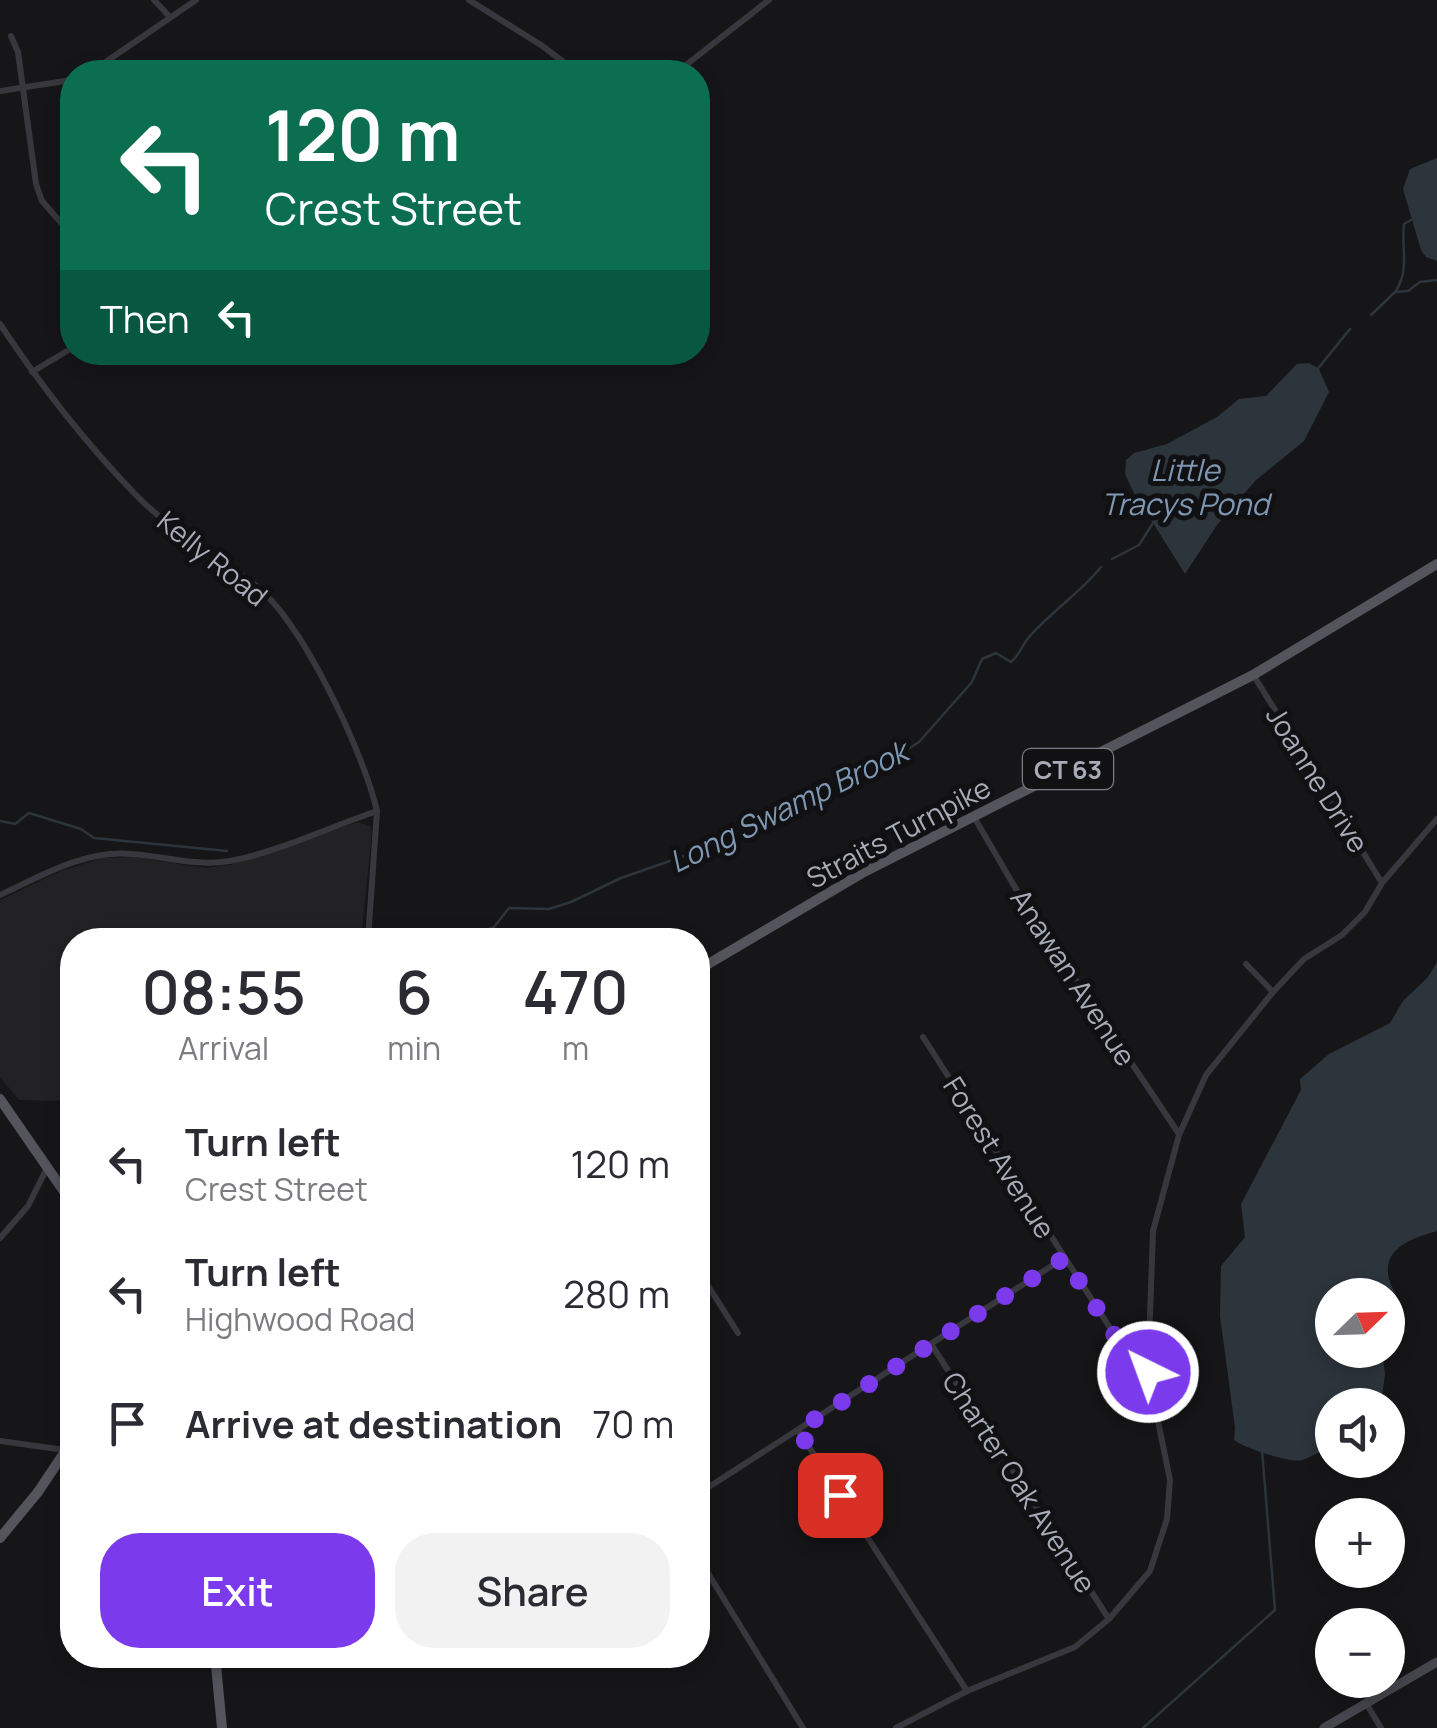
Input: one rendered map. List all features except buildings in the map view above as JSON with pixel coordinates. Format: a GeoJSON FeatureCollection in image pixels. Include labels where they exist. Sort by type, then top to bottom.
{"type":"FeatureCollection","features":[{"type":"Feature","properties":{"kind":"main road","name":"Straits Turnpike"},"geometry":{"type":"LineString","coordinates":[[710,963],[864,872],[1253,675],[1437,564]]}},
{"type":"Feature","properties":{"kind":"main road"},"geometry":{"type":"LineString","coordinates":[[0,1099],[60,1186]]}},
{"type":"Feature","properties":{"kind":"main road"},"geometry":{"type":"LineString","coordinates":[[0,1538],[60,1460]]}},
{"type":"Feature","properties":{"kind":"main road"},"geometry":{"type":"LineString","coordinates":[[216,1668],[222,1728]]}},
{"type":"Feature","properties":{"kind":"street"},"geometry":{"type":"LineString","coordinates":[[154,0],[169,16]]}},
{"type":"Feature","properties":{"kind":"street"},"geometry":{"type":"LineString","coordinates":[[108,60],[196,0]]}},
{"type":"Feature","properties":{"kind":"street"},"geometry":{"type":"LineString","coordinates":[[469,0],[562,60]]}},
{"type":"Feature","properties":{"kind":"street"},"geometry":{"type":"LineString","coordinates":[[691,60],[758,3],[769,0]]}},
{"type":"Feature","properties":{"kind":"street"},"geometry":{"type":"LineString","coordinates":[[11,36],[18,52],[36,184],[42,201],[60,222]]}},
{"type":"Feature","properties":{"kind":"street"},"geometry":{"type":"LineString","coordinates":[[0,91],[60,82]]}},
{"type":"Feature","properties":{"kind":"street","name":"Kelly Road"},"geometry":{"type":"LineString","coordinates":[[0,324],[32,372],[132,492],[172,528],[258,587],[295,633],[329,689],[372,791],[376,810],[369,928]]}},
{"type":"Feature","properties":{"kind":"street"},"geometry":{"type":"LineString","coordinates":[[32,372],[60,355]]}},
{"type":"Feature","properties":{"kind":"street","name":"Joanne Drive"},"geometry":{"type":"LineString","coordinates":[[1253,675],[1382,883]]}},
{"type":"Feature","properties":{"kind":"street"},"geometry":{"type":"LineString","coordinates":[[0,896],[58,868],[94,856],[128,854],[202,863],[231,860],[376,810]]}},
{"type":"Feature","properties":{"kind":"street","name":"Anawan Avenue"},"geometry":{"type":"LineString","coordinates":[[974,816],[1023,901],[1180,1135]]}},
{"type":"Feature","properties":{"kind":"street"},"geometry":{"type":"LineString","coordinates":[[896,1728],[968,1690],[1075,1647],[1109,1619],[1150,1570],[1167,1519],[1170,1480],[1148,1372],[1153,1231],[1180,1135],[1206,1075],[1273,992],[1304,959],[1354,924],[1382,883],[1437,819]]}},
{"type":"Feature","properties":{"kind":"street"},"geometry":{"type":"LineString","coordinates":[[1246,964],[1273,992]]}},
{"type":"Feature","properties":{"kind":"street","name":"Forest Avenue"},"geometry":{"type":"LineString","coordinates":[[923,1037],[1132,1362],[1148,1372]]}},
{"type":"Feature","properties":{"kind":"street"},"geometry":{"type":"LineString","coordinates":[[0,1238],[28,1206],[47,1168]]}},
{"type":"Feature","properties":{"kind":"street"},"geometry":{"type":"LineString","coordinates":[[710,1486],[1064,1258]]}},
{"type":"Feature","properties":{"kind":"street"},"geometry":{"type":"LineString","coordinates":[[710,1289],[738,1333]]}},
{"type":"Feature","properties":{"kind":"street","name":"Charter Oak Avenue"},"geometry":{"type":"LineString","coordinates":[[931,1344],[1109,1619]]}},
{"type":"Feature","properties":{"kind":"street"},"geometry":{"type":"LineString","coordinates":[[798,1430],[968,1690]]}},
{"type":"Feature","properties":{"kind":"street"},"geometry":{"type":"LineString","coordinates":[[0,1440],[60,1445]]}},
{"type":"Feature","properties":{"kind":"street"},"geometry":{"type":"LineString","coordinates":[[710,1576],[804,1728]]}},
{"type":"Feature","properties":{"kind":"street"},"geometry":{"type":"LineString","coordinates":[[1324,1728],[1437,1662]]}},
{"type":"Feature","properties":{"kind":"street"},"geometry":{"type":"LineString","coordinates":[[1366,1703],[1381,1728]]}},
{"type":"Feature","properties":{"kind":"shaded area"},"geometry":{"type":"Polygon","coordinates":[[[358,822],[370,826],[362,928],[60,928],[60,1101],[19,1100],[0,1077],[0,900],[61,871],[102,858],[133,857],[206,868],[230,865],[358,822]]]}},
{"type":"Feature","properties":{"kind":"water"},"geometry":{"type":"Polygon","coordinates":[[[1437,158],[1437,261],[1421,250],[1403,189],[1410,169],[1437,158]]]}},
{"type":"Feature","properties":{"kind":"water","name":"Little Tracys Pond"},"geometry":{"type":"Polygon","coordinates":[[[1309,363],[1319,369],[1329,392],[1304,441],[1256,480],[1217,525],[1185,574],[1133,491],[1125,474],[1126,460],[1134,453],[1167,444],[1217,417],[1239,399],[1266,396],[1297,364],[1309,363]]]}},
{"type":"Feature","properties":{"kind":"water"},"geometry":{"type":"Polygon","coordinates":[[[1437,962],[1437,1231],[1408,1242],[1393,1253],[1389,1278],[1315,1278],[1315,1368],[1384,1368],[1383,1388],[1315,1388],[1315,1454],[1297,1461],[1256,1450],[1234,1440],[1220,1316],[1221,1266],[1245,1237],[1241,1204],[1301,1090],[1300,1079],[1329,1054],[1390,1023],[1403,1001],[1428,977],[1437,962]]]}},
{"type":"Feature","properties":{"kind":"waterway"},"geometry":{"type":"LineString","coordinates":[[1396,291],[1404,266],[1404,224],[1411,220]]}},
{"type":"Feature","properties":{"kind":"waterway","name":"Long Swamp Brook"},"geometry":{"type":"LineString","coordinates":[[1371,315],[1395,292],[1437,280]]}},
{"type":"Feature","properties":{"kind":"waterway","name":"Long Swamp Brook"},"geometry":{"type":"LineString","coordinates":[[1316,371],[1350,329]]}},
{"type":"Feature","properties":{"kind":"waterway","name":"Long Swamp Brook"},"geometry":{"type":"LineString","coordinates":[[1112,559],[1139,545],[1153,523]]}},
{"type":"Feature","properties":{"kind":"waterway","name":"Long Swamp Brook"},"geometry":{"type":"LineString","coordinates":[[492,928],[509,908],[549,909],[571,902],[621,878],[713,846],[736,825],[797,805],[813,790],[860,776],[888,762],[919,742],[972,682],[982,659],[996,653],[1011,662],[1027,639],[1101,567]]}},
{"type":"Feature","properties":{"kind":"waterway","name":"Long Swamp Brook"},"geometry":{"type":"LineString","coordinates":[[0,821],[15,824],[29,813],[81,829],[94,838],[227,851]]}},
{"type":"Feature","properties":{"kind":"waterway"},"geometry":{"type":"LineString","coordinates":[[1143,1728],[1275,1610],[1262,1450]]}},
{"type":"Feature","properties":{"kind":"route"},"geometry":{"type":"LineString","coordinates":[[840,1495],[798,1430],[1064,1258],[1132,1362],[1148,1372]]}}]}
